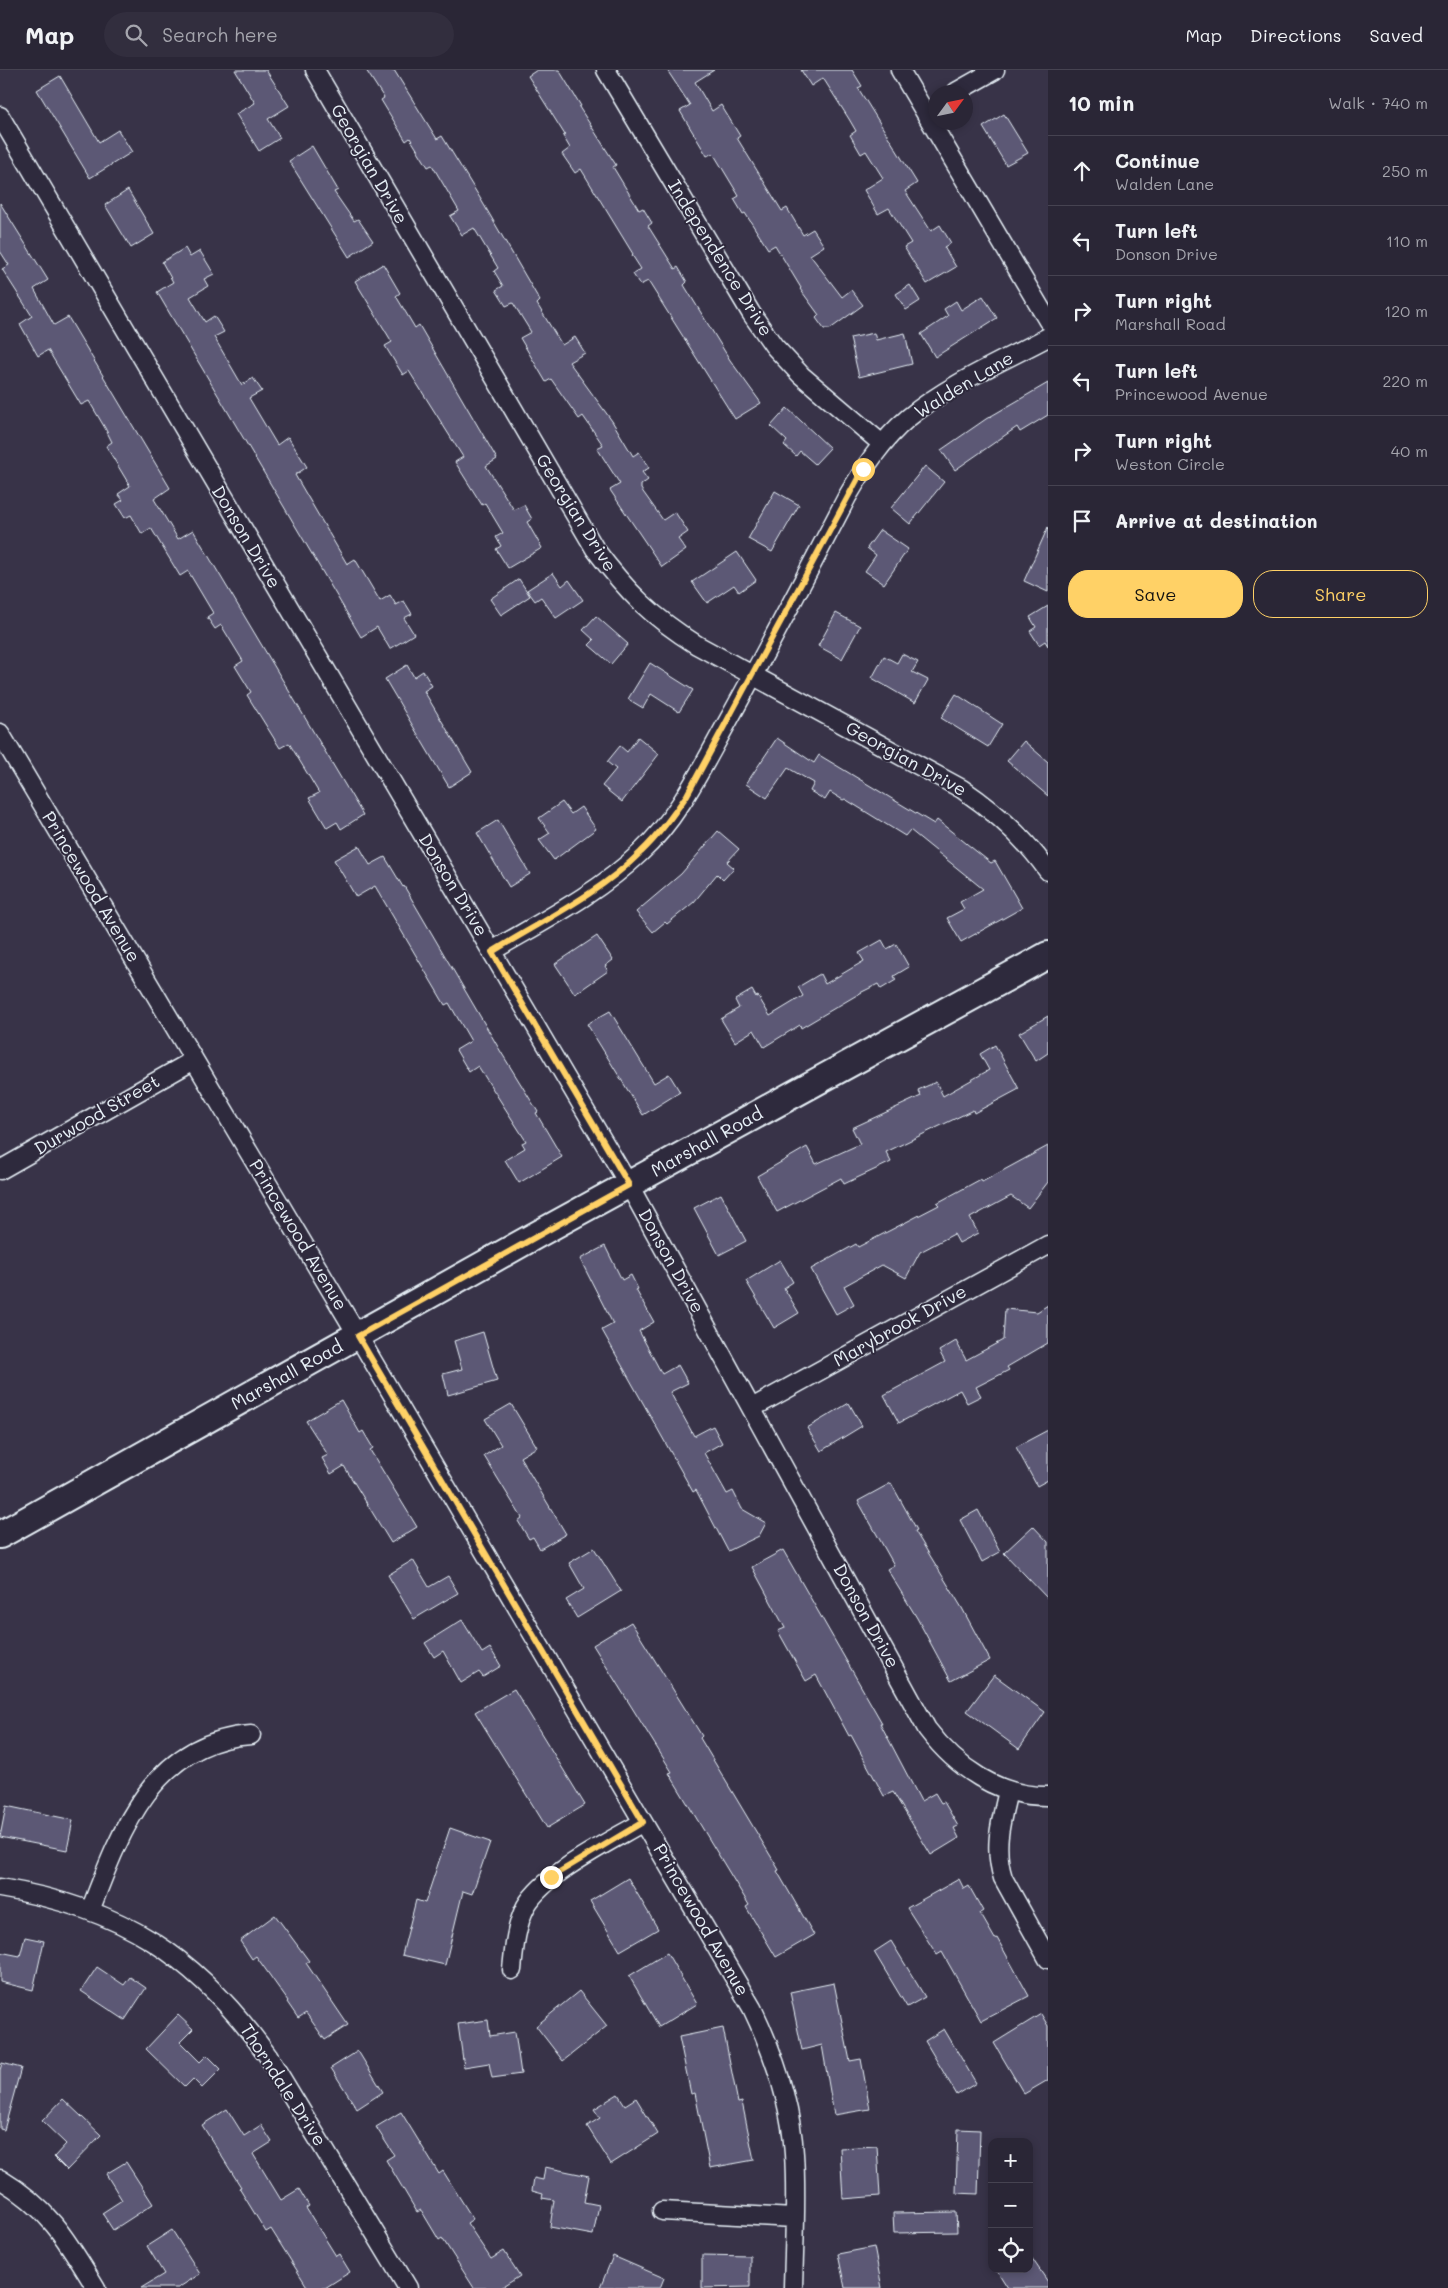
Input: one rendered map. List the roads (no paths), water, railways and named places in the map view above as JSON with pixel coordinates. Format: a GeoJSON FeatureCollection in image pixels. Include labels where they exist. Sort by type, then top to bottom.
{"type":"FeatureCollection","features":[{"type":"Feature","properties":{"kind":"street","name":"Georgian Drive"},"geometry":{"type":"LineString","coordinates":[[315,70],[595,550],[618,581],[642,605],[668,626],[697,645],[962,789],[992,809],[1017,833],[1048,871]]}},
{"type":"Feature","properties":{"kind":"street","name":"Independence Drive"},"geometry":{"type":"LineString","coordinates":[[606,70],[751,313],[774,346],[801,375],[882,444]]}},
{"type":"Feature","properties":{"kind":"street"},"geometry":{"type":"LineString","coordinates":[[900,70],[928,105]]}},
{"type":"Feature","properties":{"kind":"street"},"geometry":{"type":"LineString","coordinates":[[968,85],[995,70]]}},
{"type":"Feature","properties":{"kind":"street","name":"Donson Drive"},"geometry":{"type":"LineString","coordinates":[[0,116],[629,1185],[927,1729],[942,1749],[958,1763],[982,1779],[1008,1791],[1033,1797],[1048,1796]]}},
{"type":"Feature","properties":{"kind":"street"},"geometry":{"type":"LineString","coordinates":[[942,130],[1048,321]]}},
{"type":"Feature","properties":{"kind":"street","name":"Walden Lane"},"geometry":{"type":"LineString","coordinates":[[492,952],[613,876],[641,852],[663,828],[687,795],[754,675],[847,497],[863,469],[882,444],[907,419],[934,399],[1048,337]]}},
{"type":"Feature","properties":{"kind":"street","name":"Princewood Avenue"},"geometry":{"type":"LineString","coordinates":[[0,733],[358,1336],[752,2008],[767,2039],[778,2071],[789,2116],[794,2154],[793,2288]]}},
{"type":"Feature","properties":{"kind":"street","name":"Marshall Road"},"geometry":{"type":"LineString","coordinates":[[0,1535],[629,1185],[1048,955]]}},
{"type":"Feature","properties":{"kind":"street","name":"Durwood Street"},"geometry":{"type":"LineString","coordinates":[[0,1170],[194,1060]]}},
{"type":"Feature","properties":{"kind":"street","name":"Marybrook Drive"},"geometry":{"type":"LineString","coordinates":[[752,1408],[1048,1245]]}},
{"type":"Feature","properties":{"kind":"street"},"geometry":{"type":"LineString","coordinates":[[90,1911],[113,1851],[131,1816],[151,1789],[190,1752],[210,1742],[231,1736],[251,1735]]}},
{"type":"Feature","properties":{"kind":"street"},"geometry":{"type":"LineString","coordinates":[[1008,1791],[998,1833],[997,1850],[1000,1868],[1003,1878],[1048,1959]]}},
{"type":"Feature","properties":{"kind":"street"},"geometry":{"type":"LineString","coordinates":[[512,1970],[520,1922],[526,1906],[537,1891],[551,1877],[643,1822]]}},
{"type":"Feature","properties":{"kind":"street","name":"Thorndale Drive"},"geometry":{"type":"LineString","coordinates":[[0,1888],[34,1894],[90,1911],[124,1925],[164,1948],[194,1970],[221,1996],[268,2056],[408,2288]]}},
{"type":"Feature","properties":{"kind":"street"},"geometry":{"type":"LineString","coordinates":[[0,2179],[22,2192],[44,2211],[59,2229],[96,2288]]}},
{"type":"Feature","properties":{"kind":"street"},"geometry":{"type":"LineString","coordinates":[[662,2211],[794,2218]]}}]}
